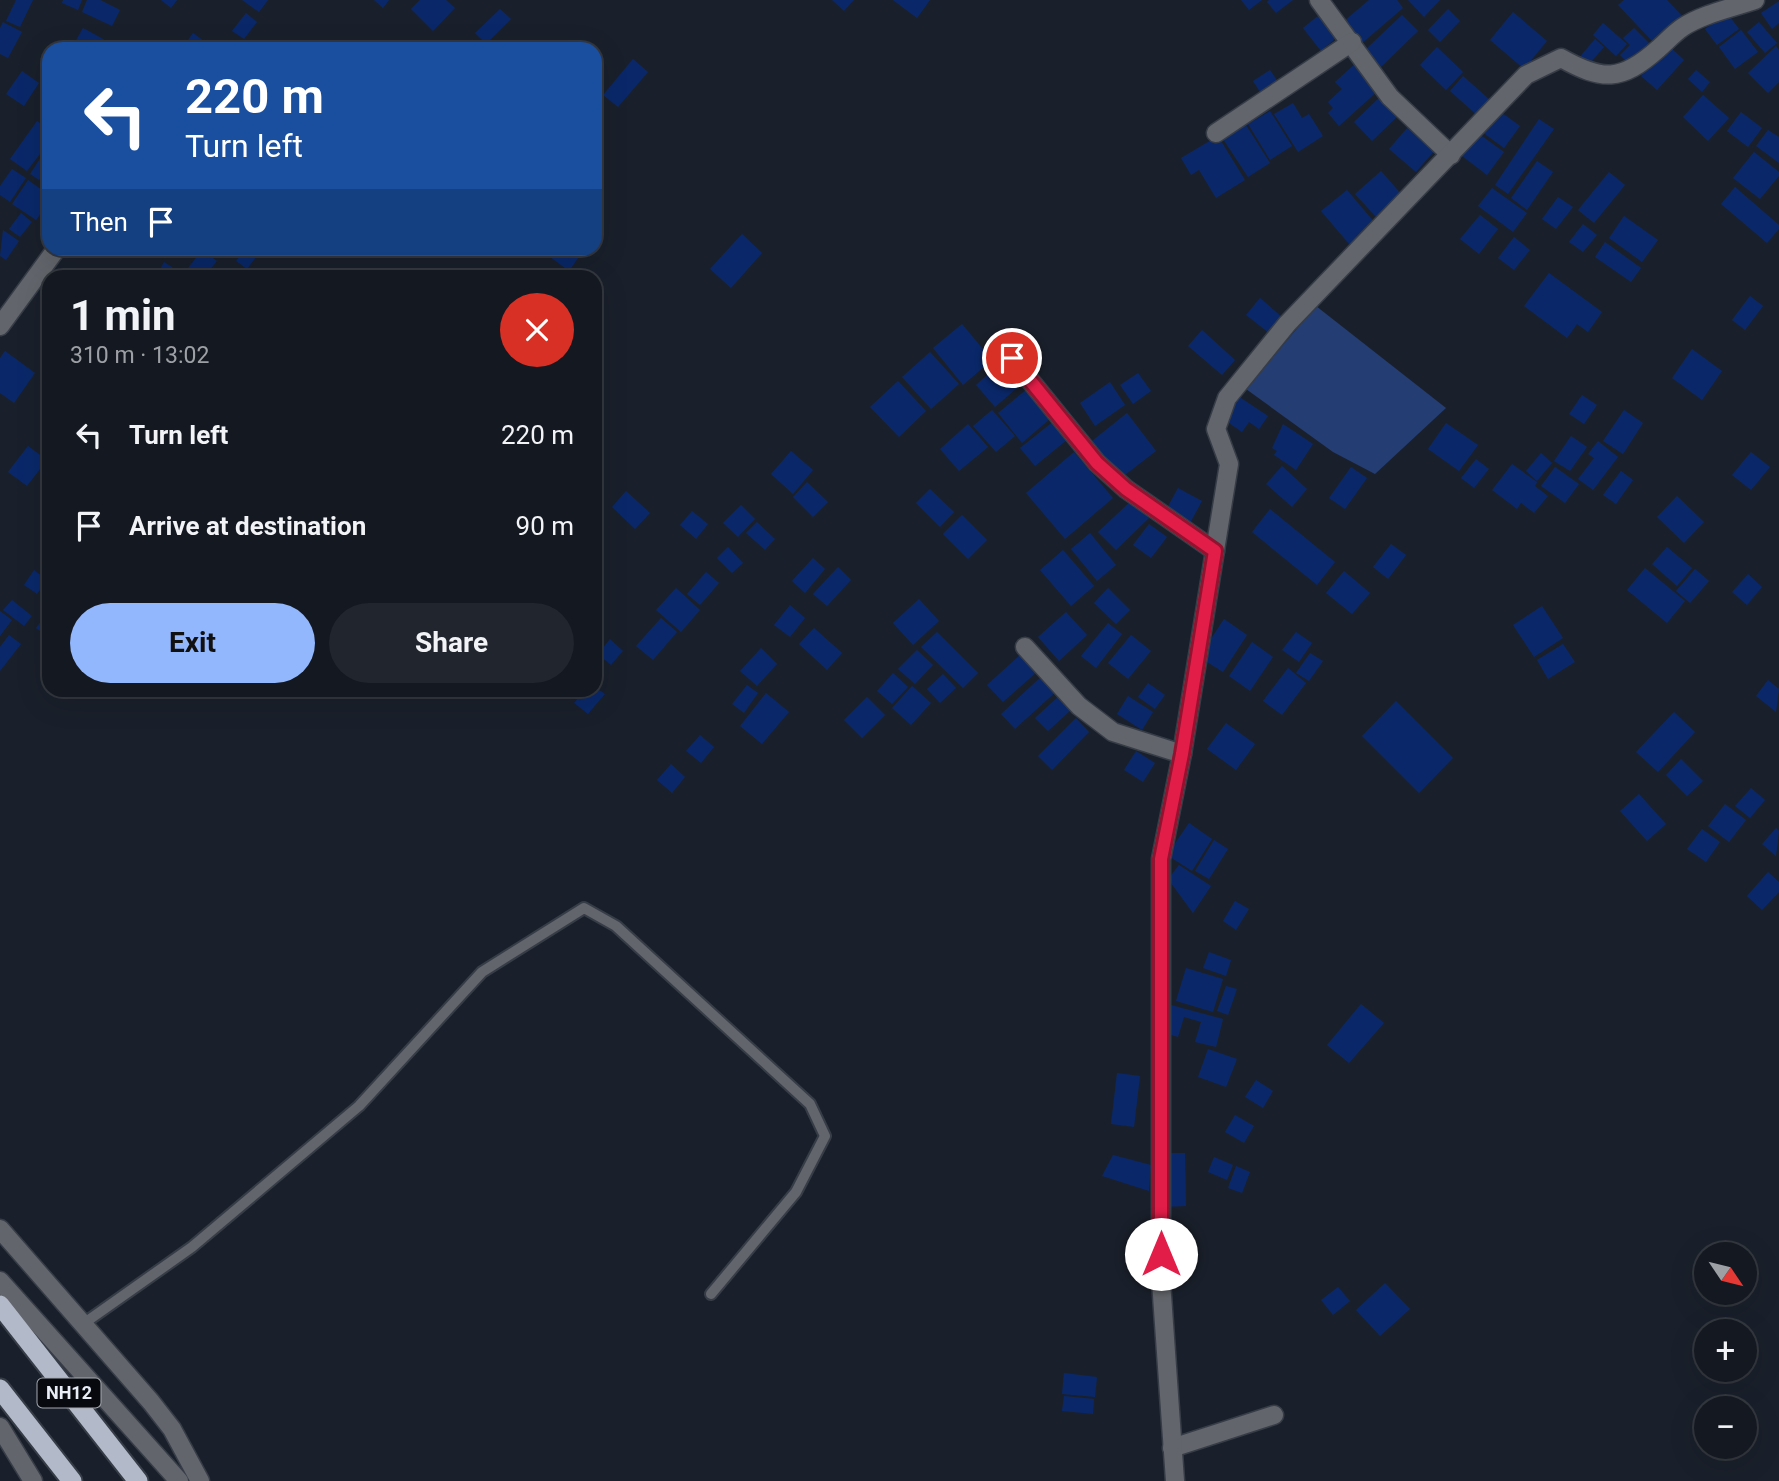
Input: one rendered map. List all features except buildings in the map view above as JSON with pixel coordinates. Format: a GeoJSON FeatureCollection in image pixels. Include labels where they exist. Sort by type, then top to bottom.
{"type":"FeatureCollection","features":[{"type":"Feature","properties":{"kind":"highway","name":"NH12"},"geometry":{"type":"LineString","coordinates":[[0,1306],[138,1481]]}},
{"type":"Feature","properties":{"kind":"highway","name":"NH12"},"geometry":{"type":"LineString","coordinates":[[0,1389],[72,1481]]}},
{"type":"Feature","properties":{"kind":"street"},"geometry":{"type":"LineString","coordinates":[[1319,0],[1390,97],[1451,155]]}},
{"type":"Feature","properties":{"kind":"street"},"geometry":{"type":"LineString","coordinates":[[1175,1481],[1161,1281],[1161,859],[1182,754],[1229,464],[1216,429],[1227,398],[1287,324],[1526,75],[1561,58],[1606,77],[1628,70],[1646,60],[1684,27],[1755,0]]}},
{"type":"Feature","properties":{"kind":"street"},"geometry":{"type":"LineString","coordinates":[[1216,133],[1352,42]]}},
{"type":"Feature","properties":{"kind":"street"},"geometry":{"type":"LineString","coordinates":[[0,326],[51,256]]}},
{"type":"Feature","properties":{"kind":"street"},"geometry":{"type":"LineString","coordinates":[[1012,358],[1097,463],[1126,489],[1215,551]]}},
{"type":"Feature","properties":{"kind":"street"},"geometry":{"type":"LineString","coordinates":[[1025,647],[1079,706],[1113,732],[1182,754]]}},
{"type":"Feature","properties":{"kind":"street"},"geometry":{"type":"LineString","coordinates":[[0,1229],[172,1430],[200,1481]]}},
{"type":"Feature","properties":{"kind":"street"},"geometry":{"type":"LineString","coordinates":[[0,1281],[179,1481]]}},
{"type":"Feature","properties":{"kind":"street"},"geometry":{"type":"LineString","coordinates":[[1172,1448],[1274,1415]]}},
{"type":"Feature","properties":{"kind":"street"},"geometry":{"type":"LineString","coordinates":[[0,1427],[33,1481]]}},
{"type":"Feature","properties":{"kind":"lane"},"geometry":{"type":"LineString","coordinates":[[83,1324],[192,1247],[359,1106],[482,972],[584,908],[617,926],[810,1104],[825,1136],[796,1192],[711,1294]]}},
{"type":"Feature","properties":{"kind":"shaded area"},"geometry":{"type":"Polygon","coordinates":[[[1316,306],[1446,408],[1375,474],[1333,452],[1246,389],[1316,306]]]}},
{"type":"Feature","properties":{"kind":"route"},"geometry":{"type":"LineString","coordinates":[[1012,358],[1097,463],[1126,489],[1215,551],[1182,754],[1161,859],[1161,1254]]}}]}
